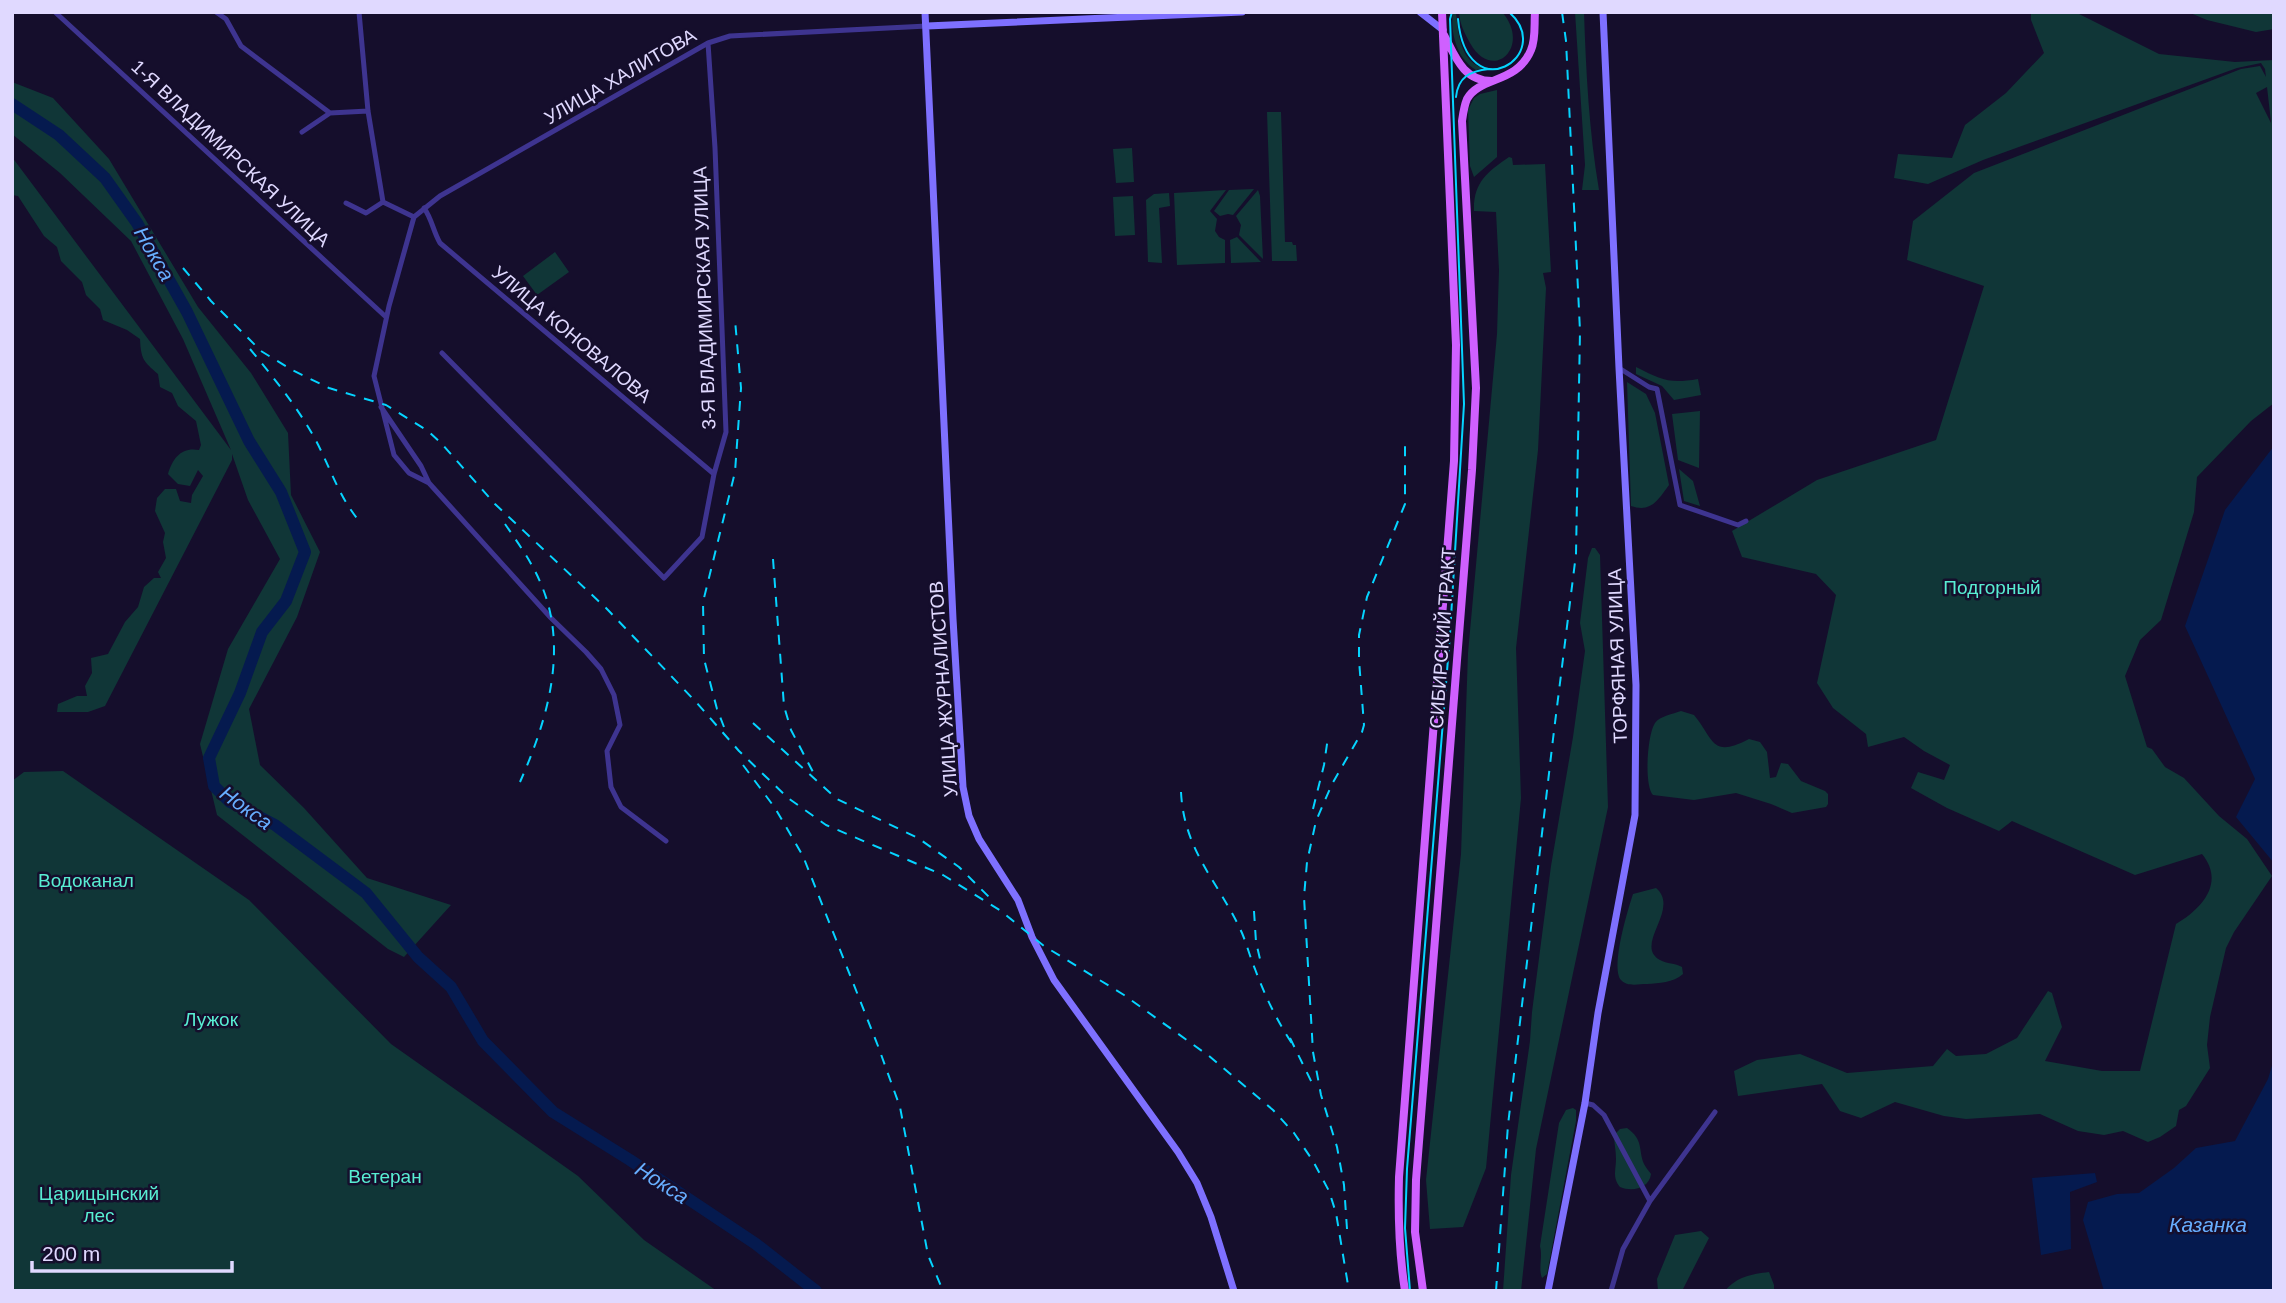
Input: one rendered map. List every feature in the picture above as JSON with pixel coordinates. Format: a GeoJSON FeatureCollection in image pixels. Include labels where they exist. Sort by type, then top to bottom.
{"type":"FeatureCollection","features":[{"type":"Feature","properties":{"kind":"main road","name":"СИБИРСКИЙ ТРАКТ"},"geometry":{"type":"LineString","coordinates":[[1405,1291],[1400,1242],[1399,1177],[1454,461],[1456,345],[1442,12]]}},
{"type":"Feature","properties":{"kind":"main road","name":"СИБИРСКИЙ ТРАКТ"},"geometry":{"type":"LineString","coordinates":[[1423,1291],[1415,1232],[1416,1180],[1472,470],[1476,388],[1462,121],[1468,98],[1475,91],[1512,74],[1526,59],[1532,48],[1533,15]]}},
{"type":"Feature","properties":{"kind":"main road"},"geometry":{"type":"LineString","coordinates":[[1443,31],[1456,58],[1468,74],[1479,79],[1496,81]]}},
{"type":"Feature","properties":{"kind":"street","name":"1-Я ВЛАДИМИРСКАЯ УЛИЦА"},"geometry":{"type":"LineString","coordinates":[[55,12],[386,317]]}},
{"type":"Feature","properties":{"kind":"street"},"geometry":{"type":"LineString","coordinates":[[216,12],[226,19],[241,46],[330,113]]}},
{"type":"Feature","properties":{"kind":"street"},"geometry":{"type":"LineString","coordinates":[[359,12],[368,111],[383,202]]}},
{"type":"Feature","properties":{"kind":"street","name":"УЛИЦА ЖУРНАЛИСТОВ"},"geometry":{"type":"LineString","coordinates":[[925,12],[953,619],[962,770],[969,816],[979,839],[1018,900],[1032,937],[1054,980],[1178,1152],[1197,1183],[1211,1217],[1234,1291]]}},
{"type":"Feature","properties":{"kind":"street","name":"УЛИЦА ХАЛИТОВА"},"geometry":{"type":"LineString","coordinates":[[414,217],[440,196],[708,43],[730,36],[1242,12]]}},
{"type":"Feature","properties":{"kind":"street"},"geometry":{"type":"LineString","coordinates":[[1420,12],[1443,31]]}},
{"type":"Feature","properties":{"kind":"street","name":"ТОРФЯНАЯ УЛИЦА"},"geometry":{"type":"LineString","coordinates":[[1548,1291],[1585,1103],[1598,1013],[1635,815],[1636,685],[1603,12]]}},
{"type":"Feature","properties":{"kind":"street","name":"3-Я ВЛАДИМИРСКАЯ УЛИЦА"},"geometry":{"type":"LineString","coordinates":[[442,353],[664,578],[702,537],[713,474],[726,432],[715,148],[708,43]]}},
{"type":"Feature","properties":{"kind":"street"},"geometry":{"type":"LineString","coordinates":[[302,132],[330,113],[368,111]]}},
{"type":"Feature","properties":{"kind":"street"},"geometry":{"type":"LineString","coordinates":[[346,203],[366,213],[383,202]]}},
{"type":"Feature","properties":{"kind":"street"},"geometry":{"type":"LineString","coordinates":[[383,202],[414,217],[386,317],[374,376],[394,454],[409,473],[429,483]]}},
{"type":"Feature","properties":{"kind":"street","name":"УЛИЦА КОНОВАЛОВА"},"geometry":{"type":"LineString","coordinates":[[424,208],[440,243],[713,474]]}},
{"type":"Feature","properties":{"kind":"street"},"geometry":{"type":"LineString","coordinates":[[1619,368],[1649,387],[1657,389],[1681,505],[1738,525],[1746,521]]}},
{"type":"Feature","properties":{"kind":"street"},"geometry":{"type":"LineString","coordinates":[[381,407],[421,466],[429,483],[601,669],[614,695],[620,725],[607,751],[611,787],[621,807],[666,841]]}},
{"type":"Feature","properties":{"kind":"street"},"geometry":{"type":"LineString","coordinates":[[1585,1103],[1593,1105],[1604,1115],[1650,1201]]}},
{"type":"Feature","properties":{"kind":"street"},"geometry":{"type":"LineString","coordinates":[[1611,1291],[1623,1249],[1650,1201],[1716,1112]]}},
{"type":"Feature","properties":{"kind":"green space"},"geometry":{"type":"Polygon","coordinates":[[[1453,12],[1456,12],[1459,37],[1465,53],[1483,68],[1476,70],[1469,65],[1456,45],[1453,12]]]}},
{"type":"Feature","properties":{"kind":"green space"},"geometry":{"type":"Polygon","coordinates":[[[1459,12],[1502,12],[1513,37],[1506,56],[1489,60],[1479,55],[1464,32],[1459,12]]]}},
{"type":"Feature","properties":{"kind":"green space"},"geometry":{"type":"Polygon","coordinates":[[[1575,12],[1584,12],[1588,101],[1599,190],[1582,190],[1585,165],[1575,12]]]}},
{"type":"Feature","properties":{"kind":"green space","name":"Подгорный"},"geometry":{"type":"Polygon","coordinates":[[[2031,12],[2075,12],[2159,54],[2235,62],[2274,60],[2274,403],[2251,421],[2197,477],[2194,512],[2161,620],[2140,640],[2125,676],[2147,747],[2152,749],[2165,767],[2184,778],[2219,816],[2247,839],[2272,876],[2226,948],[2210,1017],[2207,1045],[2210,1068],[2186,1106],[2179,1110],[2176,1126],[2148,1142],[2123,1131],[2104,1135],[2078,1131],[2040,1114],[1966,1119],[1944,1116],[1895,1102],[1861,1118],[1840,1111],[1822,1084],[1738,1096],[1734,1071],[1757,1060],[1800,1054],[1847,1073],[1933,1066],[1947,1049],[1956,1056],[1986,1054],[2017,1038],[2048,991],[2052,993],[2062,1027],[2045,1061],[2102,1071],[2140,1071],[2176,924],[2202,902],[2211,884],[2209,864],[2202,854],[2135,875],[2012,821],[1999,831],[1947,808],[1911,788],[1918,772],[1944,780],[1950,765],[1904,737],[1868,747],[1866,734],[1833,708],[1817,683],[1836,595],[1816,574],[1742,557],[1732,531],[1817,480],[1936,440],[1984,286],[1907,260],[1913,221],[1974,173],[2241,69],[2260,66],[2266,77],[2261,63],[2237,68],[1983,160],[1928,184],[1894,178],[1898,154],[1952,158],[1965,125],[2006,93],[2044,53],[2031,20],[2031,12]],[[2267,87],[2256,93],[2271,123],[2267,87]]]}},
{"type":"Feature","properties":{"kind":"green space"},"geometry":{"type":"Polygon","coordinates":[[[2188,12],[2274,12],[2274,29],[2256,32],[2207,20],[2188,12]]]}},
{"type":"Feature","properties":{"kind":"green space"},"geometry":{"type":"Polygon","coordinates":[[[12,82],[53,98],[109,159],[198,307],[251,373],[288,433],[291,495],[320,552],[297,617],[249,709],[260,765],[304,808],[367,878],[451,905],[404,957],[388,949],[217,815],[200,744],[228,649],[280,559],[248,500],[232,454],[232,460],[105,706],[88,712],[57,712],[58,704],[77,696],[87,696],[85,686],[92,673],[91,658],[108,654],[125,622],[138,607],[144,587],[154,578],[161,578],[158,572],[166,558],[163,542],[165,533],[155,511],[157,498],[165,489],[176,489],[180,501],[191,503],[192,495],[203,476],[198,470],[190,486],[178,484],[168,474],[179,454],[193,449],[199,450],[201,445],[196,421],[178,406],[172,393],[160,387],[158,374],[142,355],[140,339],[103,320],[100,309],[86,295],[82,282],[61,261],[57,247],[44,236],[18,196],[12,195],[12,157],[231,450],[183,339],[131,241],[60,173],[12,134],[12,82]]]}},
{"type":"Feature","properties":{"kind":"green space"},"geometry":{"type":"Polygon","coordinates":[[[1497,90],[1497,157],[1474,177],[1470,166],[1468,110],[1474,98],[1497,90]]]}},
{"type":"Feature","properties":{"kind":"green space"},"geometry":{"type":"Polygon","coordinates":[[[1267,112],[1281,112],[1285,242],[1296,245],[1297,261],[1272,261],[1267,112]]]}},
{"type":"Feature","properties":{"kind":"green space"},"geometry":{"type":"Polygon","coordinates":[[[1132,148],[1134,182],[1116,183],[1113,149],[1132,148]]]}},
{"type":"Feature","properties":{"kind":"green space"},"geometry":{"type":"Polygon","coordinates":[[[1509,157],[1512,158],[1513,165],[1545,164],[1551,272],[1543,273],[1546,288],[1538,450],[1516,648],[1521,798],[1486,1168],[1463,1227],[1430,1229],[1426,1180],[1461,854],[1468,653],[1497,334],[1499,270],[1496,212],[1474,211],[1474,201],[1483,179],[1509,157]]]}},
{"type":"Feature","properties":{"kind":"green space"},"geometry":{"type":"Polygon","coordinates":[[[1254,189],[1233,215],[1220,216],[1214,211],[1229,190],[1254,189]]]}},
{"type":"Feature","properties":{"kind":"green space"},"geometry":{"type":"Polygon","coordinates":[[[1226,190],[1210,211],[1217,219],[1215,231],[1225,240],[1225,263],[1177,265],[1174,193],[1226,190]]]}},
{"type":"Feature","properties":{"kind":"green space"},"geometry":{"type":"Polygon","coordinates":[[[1258,190],[1263,259],[1239,235],[1241,225],[1236,216],[1258,190]]]}},
{"type":"Feature","properties":{"kind":"green space"},"geometry":{"type":"Polygon","coordinates":[[[1169,193],[1170,206],[1159,208],[1162,263],[1148,262],[1146,200],[1154,194],[1169,193]]]}},
{"type":"Feature","properties":{"kind":"green space"},"geometry":{"type":"Polygon","coordinates":[[[1133,196],[1135,235],[1115,236],[1113,197],[1133,196]]]}},
{"type":"Feature","properties":{"kind":"green space"},"geometry":{"type":"Polygon","coordinates":[[[1237,237],[1261,262],[1231,263],[1230,240],[1237,237]]]}},
{"type":"Feature","properties":{"kind":"green space"},"geometry":{"type":"Polygon","coordinates":[[[555,252],[569,272],[537,295],[523,276],[555,252]]]}},
{"type":"Feature","properties":{"kind":"green space"},"geometry":{"type":"Polygon","coordinates":[[[1636,367],[1666,380],[1698,379],[1701,395],[1674,400],[1662,386],[1636,374],[1636,367]]]}},
{"type":"Feature","properties":{"kind":"green space"},"geometry":{"type":"Polygon","coordinates":[[[1627,382],[1646,394],[1655,413],[1669,485],[1653,504],[1644,508],[1631,506],[1627,382]]]}},
{"type":"Feature","properties":{"kind":"green space"},"geometry":{"type":"Polygon","coordinates":[[[1700,411],[1699,468],[1678,460],[1672,414],[1700,411]]]}},
{"type":"Feature","properties":{"kind":"green space"},"geometry":{"type":"Polygon","coordinates":[[[1679,469],[1693,481],[1700,506],[1684,501],[1679,469]]]}},
{"type":"Feature","properties":{"kind":"green space"},"geometry":{"type":"Polygon","coordinates":[[[1592,548],[1600,555],[1608,807],[1536,1149],[1521,1291],[1503,1291],[1511,1175],[1551,866],[1585,651],[1580,623],[1588,558],[1592,548]]]}},
{"type":"Feature","properties":{"kind":"green space"},"geometry":{"type":"Polygon","coordinates":[[[1681,711],[1694,715],[1720,747],[1737,745],[1749,739],[1760,742],[1767,752],[1770,778],[1776,777],[1781,763],[1788,764],[1801,781],[1828,794],[1828,804],[1826,807],[1792,813],[1736,793],[1694,800],[1653,795],[1648,782],[1648,749],[1652,729],[1660,719],[1681,711]]]}},
{"type":"Feature","properties":{"kind":"green space"},"geometry":{"type":"Polygon","coordinates":[[[63,771],[249,900],[391,1044],[578,1176],[644,1240],[717,1291],[12,1291],[12,781],[24,772],[63,771]]]}},
{"type":"Feature","properties":{"kind":"green space"},"geometry":{"type":"Polygon","coordinates":[[[1656,888],[1662,897],[1663,906],[1653,936],[1653,953],[1660,960],[1682,967],[1683,974],[1666,982],[1626,984],[1618,973],[1619,951],[1633,894],[1656,888]]]}},
{"type":"Feature","properties":{"kind":"green space"},"geometry":{"type":"Polygon","coordinates":[[[1566,1110],[1576,1110],[1576,1121],[1547,1274],[1542,1278],[1540,1246],[1559,1123],[1566,1110]]]}},
{"type":"Feature","properties":{"kind":"green space"},"geometry":{"type":"Polygon","coordinates":[[[1627,1128],[1636,1137],[1644,1164],[1651,1174],[1647,1183],[1635,1189],[1620,1187],[1615,1177],[1614,1135],[1620,1129],[1627,1128]]]}},
{"type":"Feature","properties":{"kind":"green space"},"geometry":{"type":"Polygon","coordinates":[[[1701,1231],[1709,1238],[1682,1291],[1658,1291],[1657,1279],[1675,1235],[1701,1231]]]}},
{"type":"Feature","properties":{"kind":"green space"},"geometry":{"type":"Polygon","coordinates":[[[1769,1272],[1774,1291],[1725,1291],[1739,1279],[1769,1272]]]}},
{"type":"Feature","properties":{"kind":"water"},"geometry":{"type":"Polygon","coordinates":[[[2274,446],[2274,863],[2236,817],[2255,779],[2185,626],[2225,510],[2274,446]]]}},
{"type":"Feature","properties":{"kind":"water","name":"Казанка"},"geometry":{"type":"Polygon","coordinates":[[[2274,1059],[2274,1291],[2104,1291],[2083,1220],[2088,1202],[2117,1194],[2139,1193],[2196,1148],[2235,1141],[2268,1079],[2274,1059]]]}},
{"type":"Feature","properties":{"kind":"water"},"geometry":{"type":"Polygon","coordinates":[[[2095,1173],[2097,1182],[2070,1192],[2071,1249],[2041,1255],[2032,1178],[2095,1173]]]}},
{"type":"Feature","properties":{"kind":"waterway","name":"Нокса"},"geometry":{"type":"LineString","coordinates":[[12,104],[59,135],[105,178],[137,223],[187,312],[249,441],[281,492],[305,552],[286,601],[262,632],[240,693],[209,758],[214,786],[230,802],[275,825],[366,893],[418,957],[451,987],[483,1041],[553,1112],[756,1244],[816,1291]]}},
{"type":"Feature","properties":{"kind":"tram line"},"geometry":{"type":"LineString","coordinates":[[1410,1291],[1405,1228],[1407,1169],[1450,634],[1464,404],[1450,19],[1452,12]]}},
{"type":"Feature","properties":{"kind":"tram line"},"geometry":{"type":"LineString","coordinates":[[1458,19],[1465,47],[1477,63],[1491,69],[1505,66],[1516,58],[1523,44],[1521,28],[1509,12]]}},
{"type":"Feature","properties":{"kind":"tram line"},"geometry":{"type":"LineString","coordinates":[[1456,97],[1459,84],[1466,76],[1489,69]]}},
{"type":"Feature","properties":{"kind":"railway"},"geometry":{"type":"LineString","coordinates":[[1496,1291],[1508,1125],[1576,554],[1580,331],[1566,41],[1562,12]]}},
{"type":"Feature","properties":{"kind":"railway"},"geometry":{"type":"LineString","coordinates":[[183,268],[211,301],[261,351],[329,388],[386,405],[428,431],[495,504],[607,609],[739,751],[788,798],[826,825],[943,875],[1001,911],[1044,946],[1124,995],[1209,1056],[1273,1110],[1294,1133],[1329,1191],[1336,1213],[1349,1291]]}},
{"type":"Feature","properties":{"kind":"railway"},"geometry":{"type":"LineString","coordinates":[[724,727],[704,659],[703,602],[735,472],[741,388],[735,320]]}},
{"type":"Feature","properties":{"kind":"railway"},"geometry":{"type":"LineString","coordinates":[[250,349],[307,425],[340,491],[360,522]]}},
{"type":"Feature","properties":{"kind":"railway"},"geometry":{"type":"LineString","coordinates":[[1347,1229],[1344,1185],[1337,1147],[1321,1095],[1313,1052],[1304,897],[1307,862],[1316,821],[1332,784],[1364,725],[1359,635],[1367,597],[1405,504],[1405,439]]}},
{"type":"Feature","properties":{"kind":"railway"},"geometry":{"type":"LineString","coordinates":[[505,524],[541,584],[553,634],[554,659],[546,710],[520,782]]}},
{"type":"Feature","properties":{"kind":"railway"},"geometry":{"type":"LineString","coordinates":[[773,559],[784,706],[791,730],[813,772]]}},
{"type":"Feature","properties":{"kind":"railway"},"geometry":{"type":"LineString","coordinates":[[753,723],[837,799],[918,838],[959,867],[990,898]]}},
{"type":"Feature","properties":{"kind":"railway"},"geometry":{"type":"LineString","coordinates":[[1313,809],[1328,737]]}},
{"type":"Feature","properties":{"kind":"railway"},"geometry":{"type":"LineString","coordinates":[[743,765],[775,808],[803,856],[878,1046],[900,1107],[928,1255],[943,1291]]}},
{"type":"Feature","properties":{"kind":"railway"},"geometry":{"type":"LineString","coordinates":[[1181,792],[1184,813],[1196,850],[1242,933],[1267,999],[1293,1045]]}},
{"type":"Feature","properties":{"kind":"railway"},"geometry":{"type":"LineString","coordinates":[[1254,911],[1260,959]]}},
{"type":"Feature","properties":{"kind":"railway"},"geometry":{"type":"LineString","coordinates":[[1290,1038],[1313,1085]]}},
{"type":"Feature","properties":{"kind":"park label","name":"Водоканал"},"geometry":{"type":"Point","coordinates":[86,880]}},
{"type":"Feature","properties":{"kind":"park label","name":"Лужок"},"geometry":{"type":"Point","coordinates":[211,1019]}},
{"type":"Feature","properties":{"kind":"park label","name":"Ветеран"},"geometry":{"type":"Point","coordinates":[385,1176]}},
{"type":"Feature","properties":{"kind":"park label","name":"Царицынский лес"},"geometry":{"type":"Point","coordinates":[99,1204]}}]}
